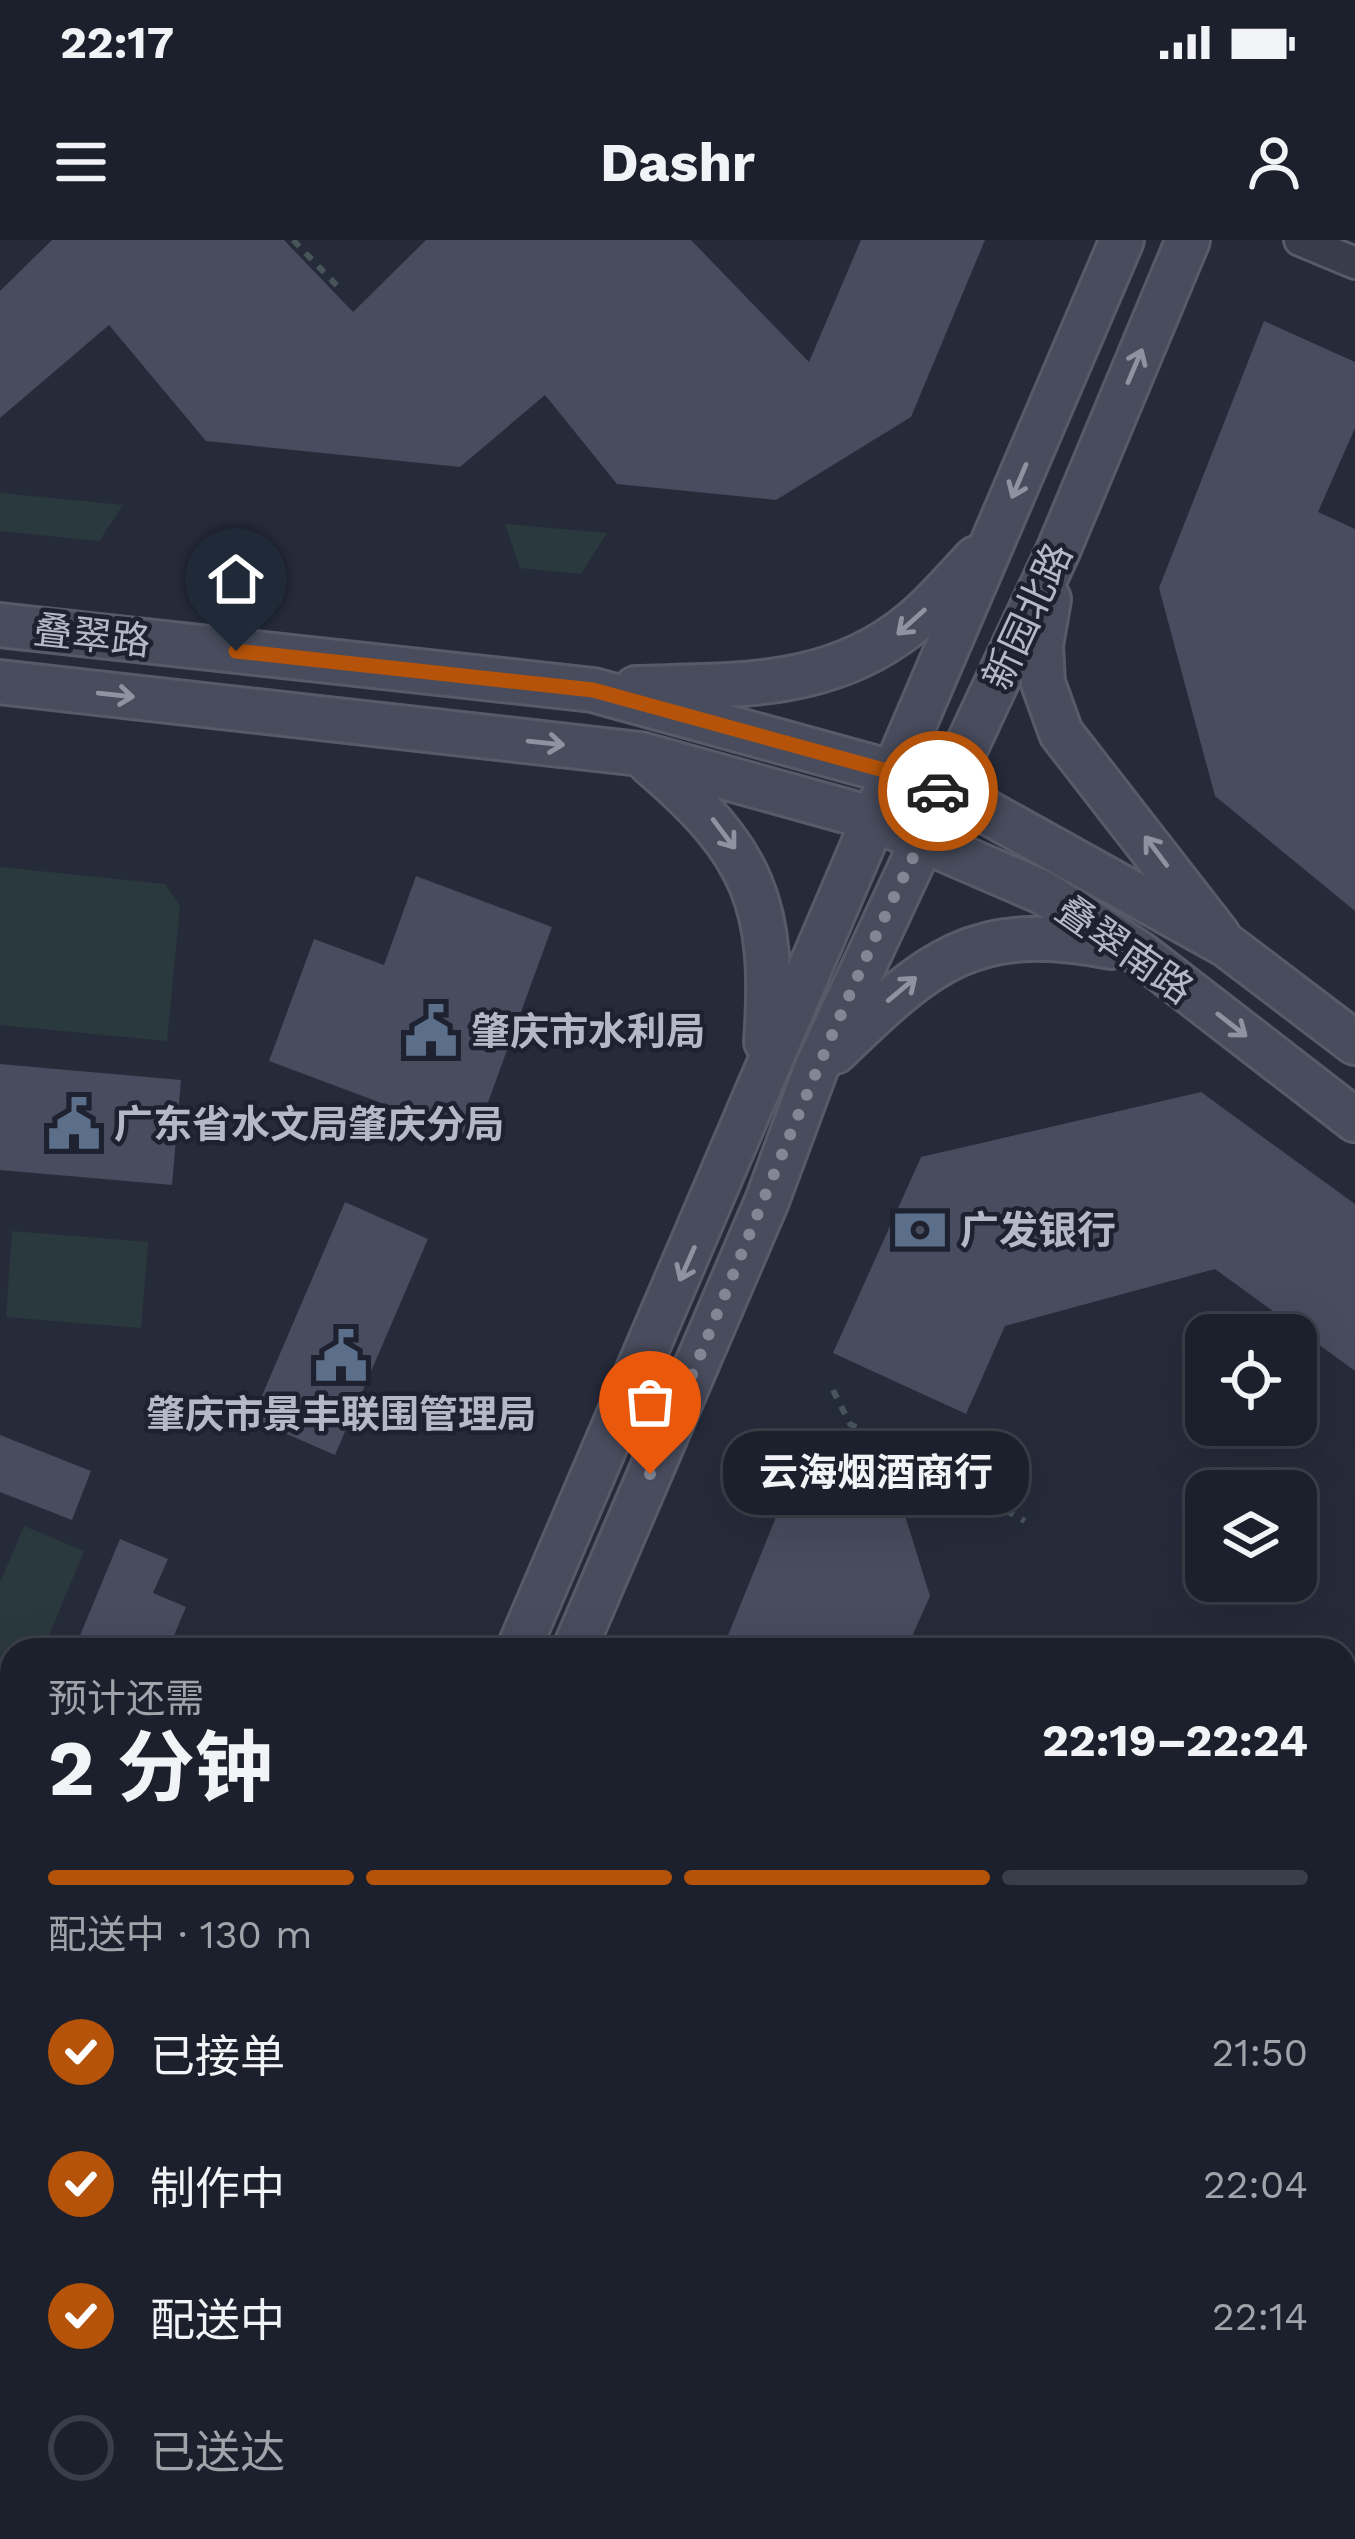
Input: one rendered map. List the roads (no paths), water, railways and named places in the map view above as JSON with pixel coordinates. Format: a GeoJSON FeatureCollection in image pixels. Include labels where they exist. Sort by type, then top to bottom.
{"type":"FeatureCollection","features":[{"type":"Feature","properties":{"kind":"main road","name":"新园北路"},"geometry":{"type":"LineString","coordinates":[[523,1638],[1122,240]]}},
{"type":"Feature","properties":{"kind":"main road","name":"新园北路"},"geometry":{"type":"LineString","coordinates":[[579,1638],[767,1201],[816,1069],[1058,551],[1188,240]]}},
{"type":"Feature","properties":{"kind":"main road"},"geometry":{"type":"LineString","coordinates":[[1044,422],[1101,448]]}},
{"type":"Feature","properties":{"kind":"main road"},"geometry":{"type":"LineString","coordinates":[[593,690],[790,681],[852,662],[899,634],[994,540]]}},
{"type":"Feature","properties":{"kind":"main road"},"geometry":{"type":"LineString","coordinates":[[1058,551],[1041,645],[1043,683],[1061,733],[1226,945],[1190,993]]}},
{"type":"Feature","properties":{"kind":"main road","name":"叠翠路"},"geometry":{"type":"LineString","coordinates":[[0,625],[593,690],[891,772]]}},
{"type":"Feature","properties":{"kind":"main road"},"geometry":{"type":"LineString","coordinates":[[466,734],[473,678]]}},
{"type":"Feature","properties":{"kind":"main road","name":"叠翠路"},"geometry":{"type":"LineString","coordinates":[[0,682],[640,754],[871,818]]}},
{"type":"Feature","properties":{"kind":"main road"},"geometry":{"type":"LineString","coordinates":[[640,754],[726,834],[747,870],[768,949],[763,1078]]}},
{"type":"Feature","properties":{"kind":"main road","name":"叠翠南路"},"geometry":{"type":"LineString","coordinates":[[891,772],[945,794],[1226,945],[1355,1042]]}},
{"type":"Feature","properties":{"kind":"main road","name":"叠翠南路"},"geometry":{"type":"LineString","coordinates":[[871,818],[1042,892],[1139,953],[1355,1120]]}},
{"type":"Feature","properties":{"kind":"main road"},"geometry":{"type":"LineString","coordinates":[[816,1069],[921,973],[974,944],[1058,937],[1139,953]]}},
{"type":"Feature","properties":{"kind":"main road"},"geometry":{"type":"LineString","coordinates":[[723,1180],[767,1201]]}},
{"type":"Feature","properties":{"kind":"street"},"geometry":{"type":"LineString","coordinates":[[1300,240],[1355,262]]}},
{"type":"Feature","properties":{"kind":"place","name":"肇庆市水利局"},"geometry":{"type":"Point","coordinates":[431,1031]}},
{"type":"Feature","properties":{"kind":"place","name":"广东省水文局肇庆分局"},"geometry":{"type":"Point","coordinates":[74,1124]}},
{"type":"Feature","properties":{"kind":"place","name":"广发银行"},"geometry":{"type":"Point","coordinates":[920,1230]}},
{"type":"Feature","properties":{"kind":"place","name":"肇庆市景丰联围管理局"},"geometry":{"type":"Point","coordinates":[341,1356]}},
{"type":"Feature","properties":{"kind":"place","name":"云海烟酒商行"},"geometry":{"type":"Point","coordinates":[650,1474]}}]}
